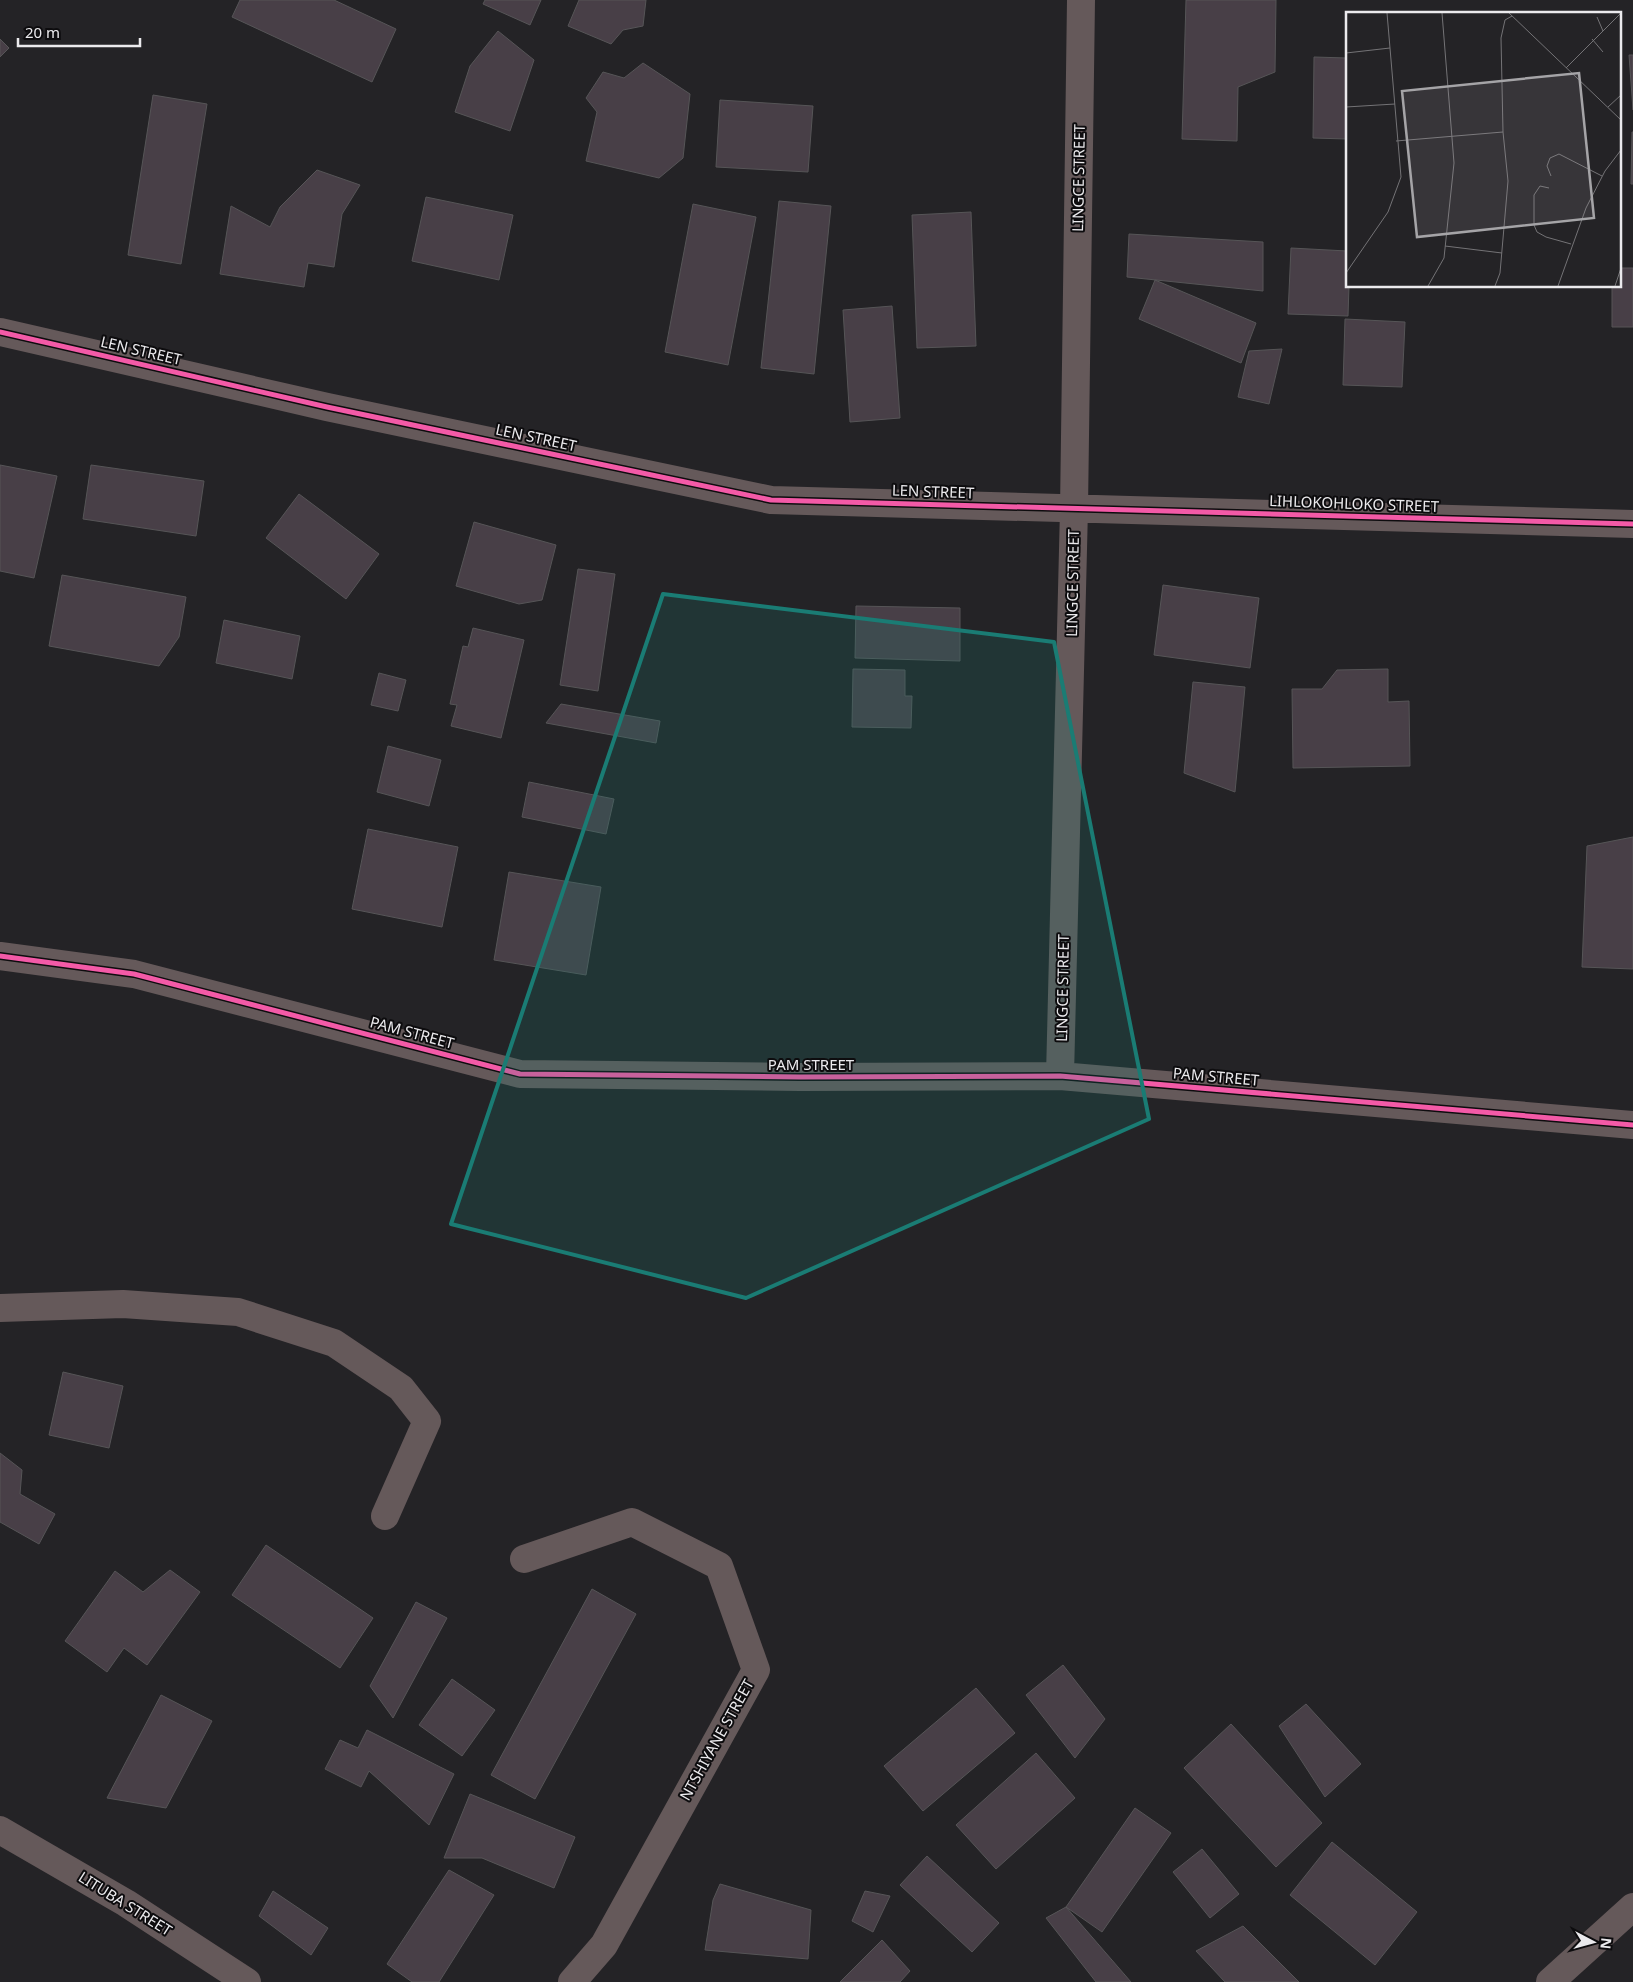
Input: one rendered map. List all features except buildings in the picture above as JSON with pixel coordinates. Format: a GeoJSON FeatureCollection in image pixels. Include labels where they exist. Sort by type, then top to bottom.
{"type":"FeatureCollection","features":[{"type":"Feature","properties":{"kind":"street","name":"LINGCE STREET"},"geometry":{"type":"LineString","coordinates":[[1060,1076],[1074,509],[1081,0]]}},
{"type":"Feature","properties":{"kind":"street","name":"LEN STREET"},"geometry":{"type":"LineString","coordinates":[[0,332],[327,407],[771,500],[1074,509]]}},
{"type":"Feature","properties":{"kind":"street","name":"LIHLOKOHLOKO STREET"},"geometry":{"type":"LineString","coordinates":[[1074,509],[1633,524]]}},
{"type":"Feature","properties":{"kind":"street","name":"PAM STREET"},"geometry":{"type":"LineString","coordinates":[[0,956],[134,974],[520,1074],[800,1077],[1060,1076],[1633,1125]]}},
{"type":"Feature","properties":{"kind":"street"},"geometry":{"type":"LineString","coordinates":[[0,1308],[123,1304],[238,1312],[334,1343],[402,1388],[427,1421],[385,1516]]}},
{"type":"Feature","properties":{"kind":"street","name":"NTSHIYANE STREET"},"geometry":{"type":"LineString","coordinates":[[524,1559],[632,1522],[719,1566],[756,1670],[604,1945],[572,1982]]}},
{"type":"Feature","properties":{"kind":"street","name":"LITUBA STREET"},"geometry":{"type":"LineString","coordinates":[[0,1830],[126,1902],[247,1982]]}},
{"type":"Feature","properties":{"kind":"street"},"geometry":{"type":"LineString","coordinates":[[1550,1982],[1633,1907]]}},
{"type":"Feature","properties":{"kind":"highlighted area"},"geometry":{"type":"Polygon","coordinates":[[[663,594],[1054,642],[1149,1119],[746,1298],[451,1224],[663,594]]]}},
{"type":"Feature","properties":{"kind":"cycle path"},"geometry":{"type":"LineString","coordinates":[[0,332],[327,407],[771,500],[1633,524]]}},
{"type":"Feature","properties":{"kind":"cycle path"},"geometry":{"type":"LineString","coordinates":[[0,956],[134,974],[520,1074],[800,1077],[1060,1076],[1633,1125]]}}]}
